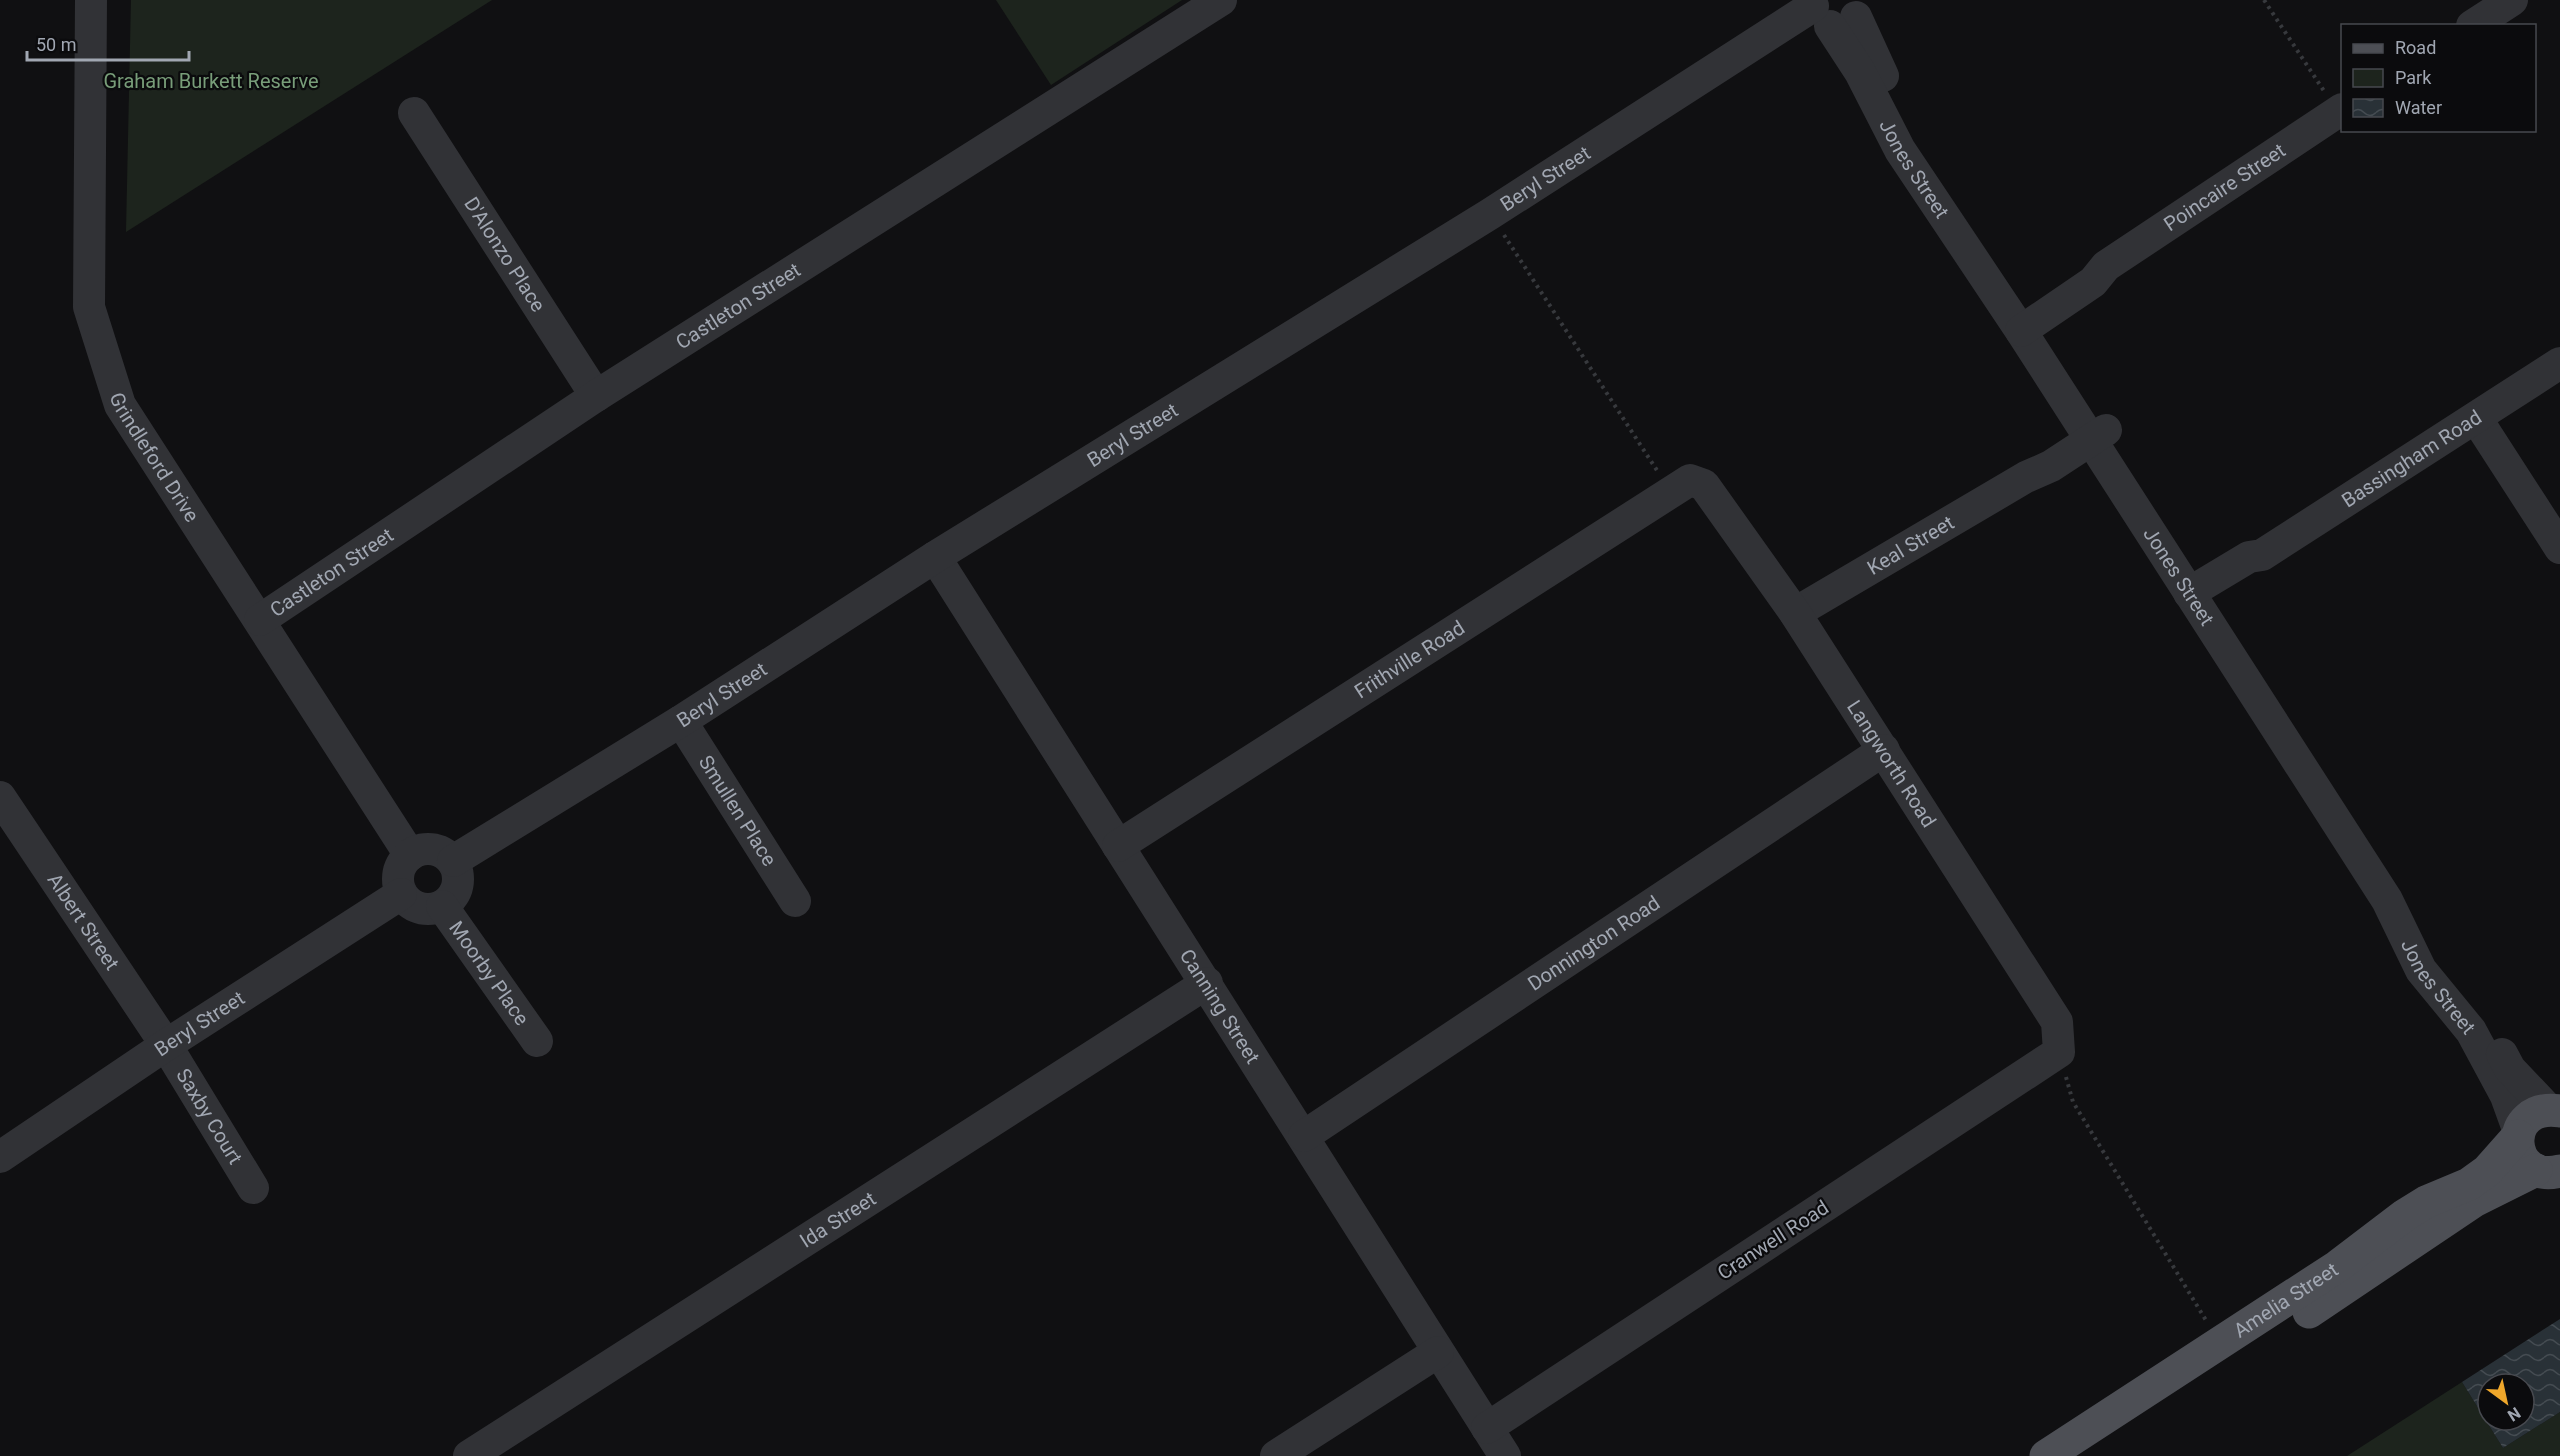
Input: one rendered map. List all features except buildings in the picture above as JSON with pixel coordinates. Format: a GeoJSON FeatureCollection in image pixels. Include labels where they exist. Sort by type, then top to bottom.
{"type":"FeatureCollection","features":[{"type":"Feature","properties":{"kind":"main road","name":"Amelia Street"},"geometry":{"type":"LineString","coordinates":[[2046,1456],[2338,1266],[2405,1215],[2426,1202],[2469,1184],[2487,1171],[2530,1116],[2554,1110]]}},
{"type":"Feature","properties":{"kind":"main road"},"geometry":{"type":"LineString","coordinates":[[2518,1134],[2518,1148],[2523,1159],[2551,1174]]}},
{"type":"Feature","properties":{"kind":"main road","name":"Amelia Street"},"geometry":{"type":"LineString","coordinates":[[2087,1456],[2401,1253],[2474,1201],[2551,1174]]}},
{"type":"Feature","properties":{"kind":"street","name":"Grindleford Drive"},"geometry":{"type":"LineString","coordinates":[[91,0],[89,307],[120,405],[410,855]]}},
{"type":"Feature","properties":{"kind":"street","name":"Castleton Street"},"geometry":{"type":"LineString","coordinates":[[260,620],[596,396],[1221,0]]}},
{"type":"Feature","properties":{"kind":"street"},"geometry":{"type":"LineString","coordinates":[[2475,24],[2512,0]]}},
{"type":"Feature","properties":{"kind":"street","name":"Beryl Street"},"geometry":{"type":"LineString","coordinates":[[453,861],[681,721],[935,557],[1490,214],[1834,10]]}},
{"type":"Feature","properties":{"kind":"street","name":"Jones Street"},"geometry":{"type":"LineString","coordinates":[[1834,10],[1860,72],[1900,150],[2023,320],[2201,594],[2386,865],[2444,974],[2474,1003],[2488,1022],[2510,1069],[2554,1110]]}},
{"type":"Feature","properties":{"kind":"street","name":"Poincaire Street"},"geometry":{"type":"LineString","coordinates":[[2023,320],[2085,272],[2106,266],[2340,110]]}},
{"type":"Feature","properties":{"kind":"street","name":"D'Alonzo Place"},"geometry":{"type":"LineString","coordinates":[[414,113],[596,396]]}},
{"type":"Feature","properties":{"kind":"street","name":"Bassingham Road"},"geometry":{"type":"LineString","coordinates":[[2201,594],[2250,557],[2262,555],[2560,363]]}},
{"type":"Feature","properties":{"kind":"street"},"geometry":{"type":"LineString","coordinates":[[2476,418],[2560,548]]}},
{"type":"Feature","properties":{"kind":"street","name":"Keal Street"},"geometry":{"type":"LineString","coordinates":[[1795,613],[2026,477],[2043,456],[2093,427]]}},
{"type":"Feature","properties":{"kind":"street","name":"Frithville Road"},"geometry":{"type":"LineString","coordinates":[[1118,846],[1670,490],[1689,480],[1704,485]]}},
{"type":"Feature","properties":{"kind":"street","name":"Langworth Road"},"geometry":{"type":"LineString","coordinates":[[1704,485],[1795,613],[2057,1022],[2059,1052]]}},
{"type":"Feature","properties":{"kind":"street","name":"Canning Street"},"geometry":{"type":"LineString","coordinates":[[935,557],[1505,1456]]}},
{"type":"Feature","properties":{"kind":"street","name":"Jones Street"},"geometry":{"type":"LineString","coordinates":[[2201,594],[2387,900],[2421,970],[2470,1031],[2506,1096],[2518,1134]]}},
{"type":"Feature","properties":{"kind":"street","name":"Smullen Place"},"geometry":{"type":"LineString","coordinates":[[681,721],[795,901]]}},
{"type":"Feature","properties":{"kind":"street","name":"Donnington Road"},"geometry":{"type":"LineString","coordinates":[[1304,1136],[1884,750]]}},
{"type":"Feature","properties":{"kind":"street","name":"Albert Street"},"geometry":{"type":"LineString","coordinates":[[0,797],[166,1045]]}},
{"type":"Feature","properties":{"kind":"street"},"geometry":{"type":"LineString","coordinates":[[432,849],[442,852],[453,861],[458,870],[458,886],[454,896],[442,906],[432,910],[418,908],[409,903],[401,894],[399,872],[410,855],[420,850],[432,849]]}},
{"type":"Feature","properties":{"kind":"street","name":"Beryl Street"},"geometry":{"type":"LineString","coordinates":[[0,1157],[166,1045],[401,894]]}},
{"type":"Feature","properties":{"kind":"street","name":"Moorby Place"},"geometry":{"type":"LineString","coordinates":[[442,906],[537,1041]]}},
{"type":"Feature","properties":{"kind":"street","name":"Ida Street"},"geometry":{"type":"LineString","coordinates":[[469,1456],[1207,983]]}},
{"type":"Feature","properties":{"kind":"street","name":"Saxby Court"},"geometry":{"type":"LineString","coordinates":[[166,1045],[253,1188]]}},
{"type":"Feature","properties":{"kind":"street","name":"Cranwell Road"},"geometry":{"type":"LineString","coordinates":[[1487,1428],[2059,1052]]}},
{"type":"Feature","properties":{"kind":"street"},"geometry":{"type":"LineString","coordinates":[[1276,1456],[1438,1352]]}},
{"type":"Feature","properties":{"kind":"path"},"geometry":{"type":"LineString","coordinates":[[2265,0],[2340,110]]}},
{"type":"Feature","properties":{"kind":"path"},"geometry":{"type":"LineString","coordinates":[[1490,214],[1670,490]]}},
{"type":"Feature","properties":{"kind":"path"},"geometry":{"type":"LineString","coordinates":[[2059,1052],[2073,1102],[2211,1328]]}},
{"type":"Feature","properties":{"kind":"green space","name":"Graham Burkett Reserve"},"geometry":{"type":"Polygon","coordinates":[[[131,0],[492,0],[126,232],[131,0]]]}},
{"type":"Feature","properties":{"kind":"green space"},"geometry":{"type":"Polygon","coordinates":[[[996,0],[1182,0],[1051,85],[996,0]]]}},
{"type":"Feature","properties":{"kind":"green space"},"geometry":{"type":"Polygon","coordinates":[[[2462,1382],[2476,1405],[2476,1432],[2493,1432],[2503,1448],[2528,1432],[2536,1432],[2536,1427],[2560,1412],[2560,1456],[2347,1456],[2462,1382]]]}},
{"type":"Feature","properties":{"kind":"water"},"geometry":{"type":"Polygon","coordinates":[[[2560,1319],[2560,1412],[2536,1427],[2536,1372],[2478,1372],[2560,1319]]]}},
{"type":"Feature","properties":{"kind":"water"},"geometry":{"type":"Polygon","coordinates":[[[2476,1373],[2476,1405],[2462,1382],[2476,1373]]]}},
{"type":"Feature","properties":{"kind":"water"},"geometry":{"type":"Polygon","coordinates":[[[2493,1432],[2528,1432],[2503,1448],[2493,1432]]]}}]}
